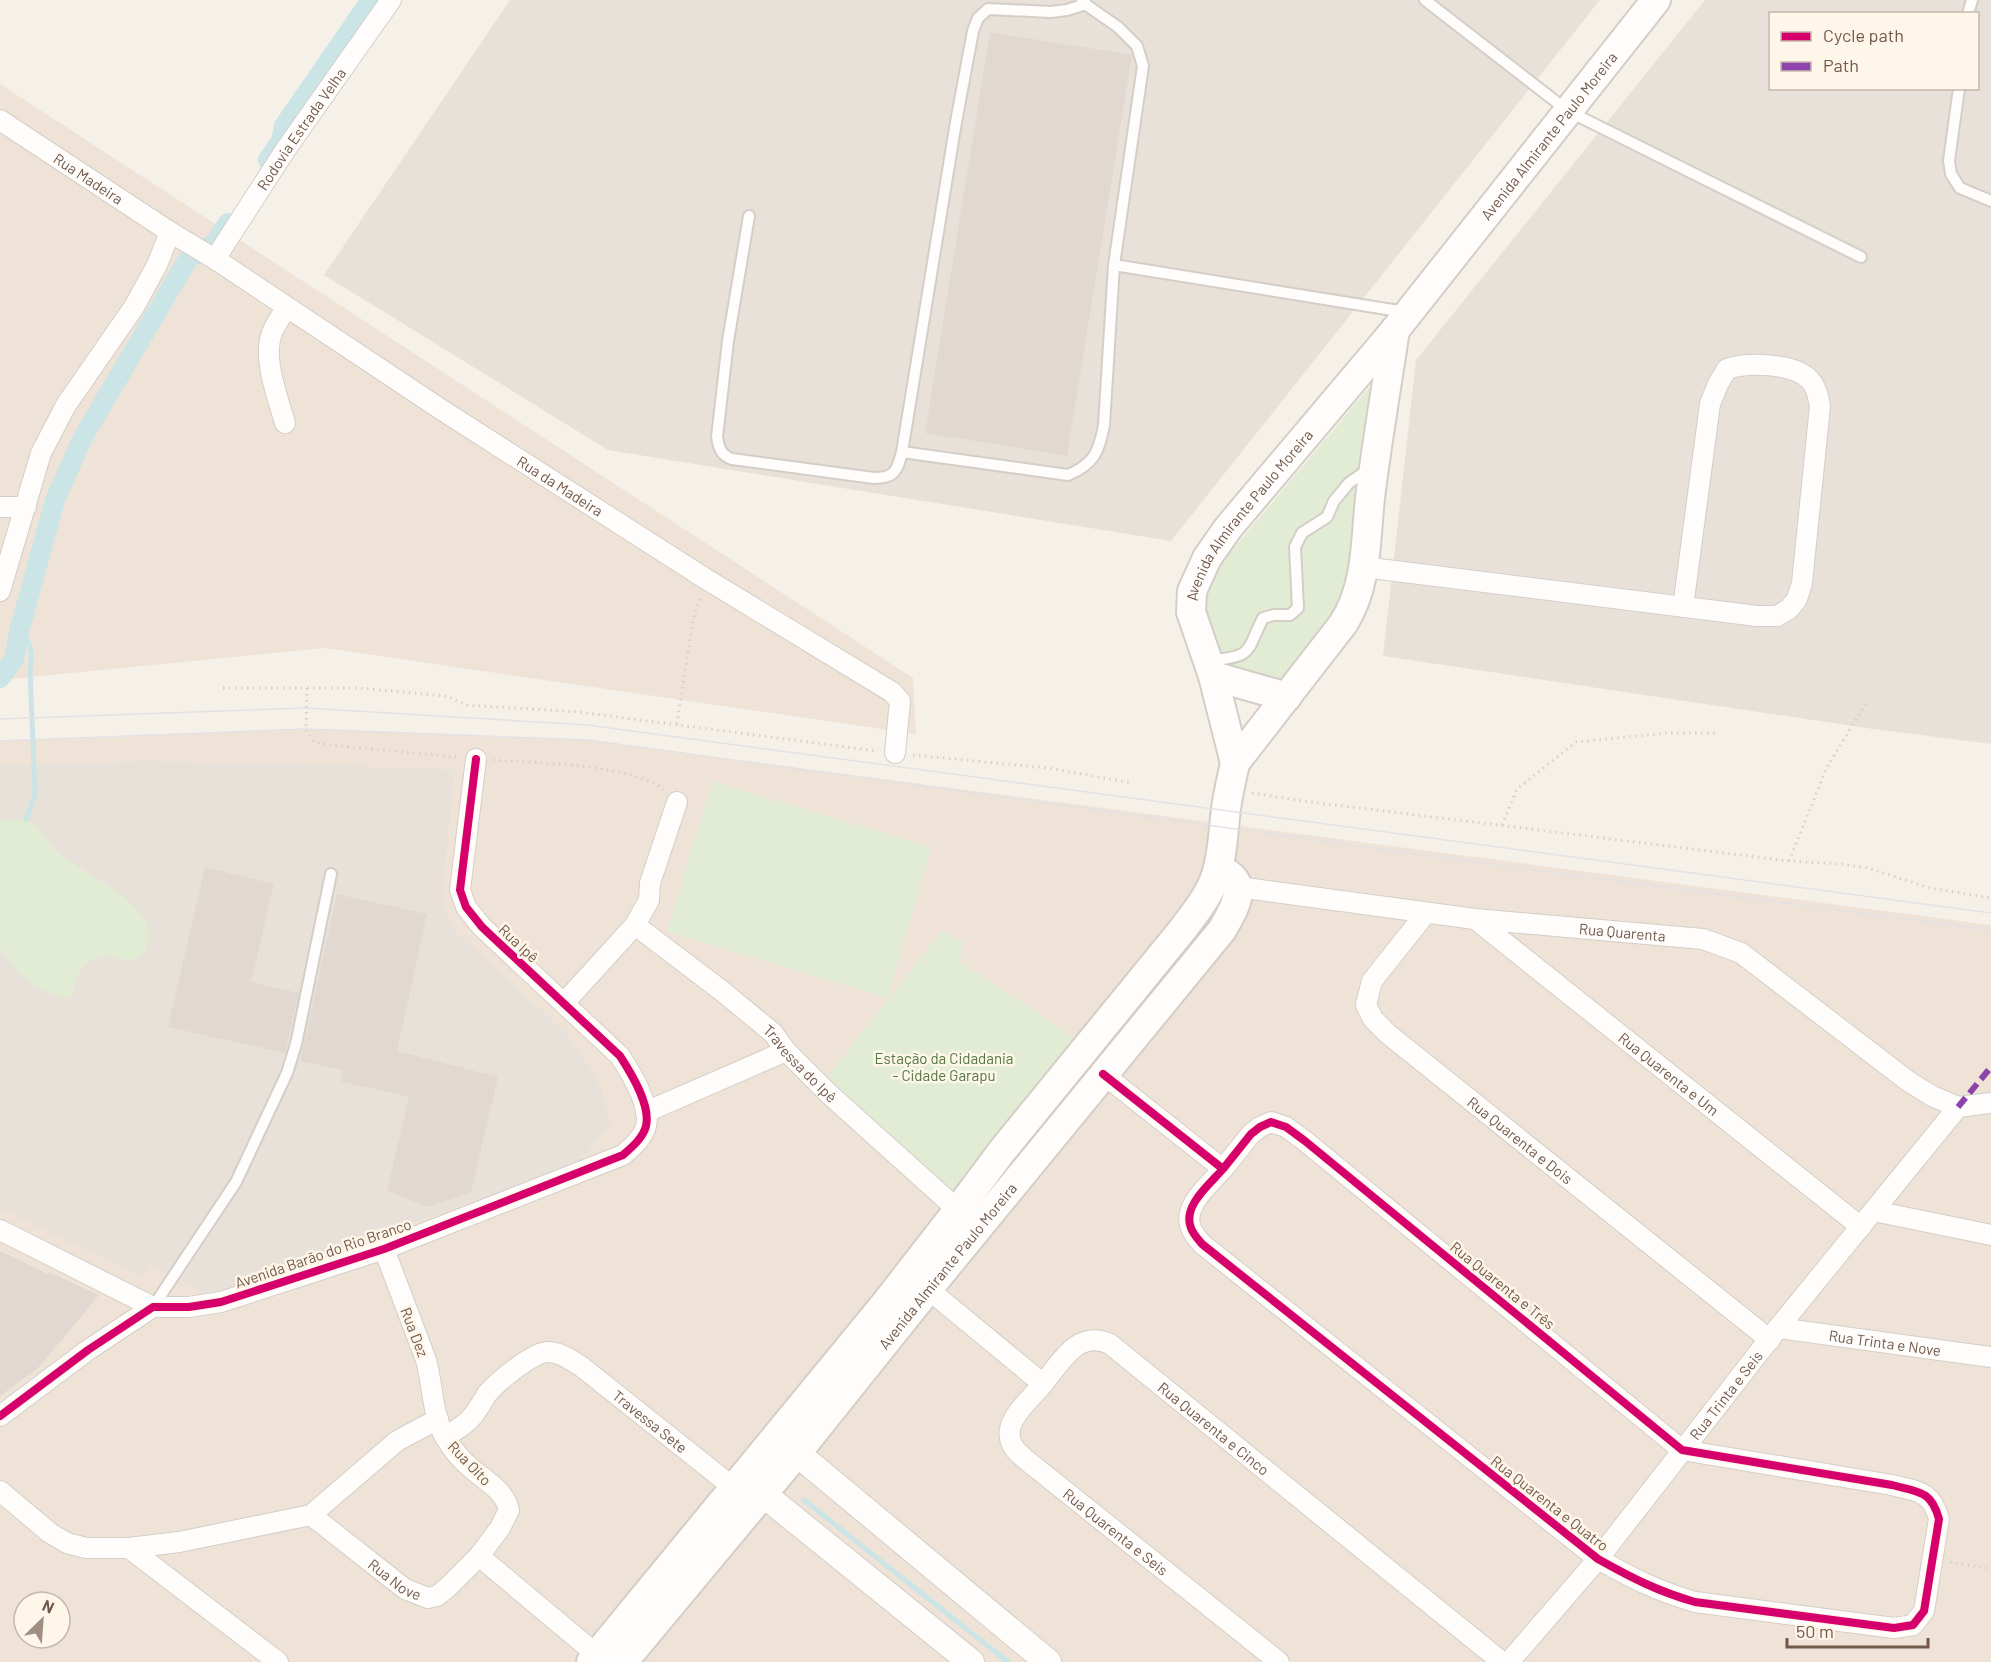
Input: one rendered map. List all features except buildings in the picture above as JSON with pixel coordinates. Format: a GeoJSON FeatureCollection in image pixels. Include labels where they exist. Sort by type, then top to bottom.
{"type":"FeatureCollection","features":[{"type":"Feature","properties":{"kind":"main road","name":"Avenida Almirante Paulo Moreira"},"geometry":{"type":"LineString","coordinates":[[613,1660],[746,1486],[928,1289],[1222,930],[1238,897],[1228,878],[1226,811],[1232,776],[1210,669],[1191,612],[1192,591],[1207,558],[1228,528],[1402,321],[1656,0]]}},
{"type":"Feature","properties":{"kind":"main road","name":"Avenida Almirante Paulo Moreira"},"geometry":{"type":"LineString","coordinates":[[1232,776],[1287,697],[1351,612],[1360,585],[1375,465],[1402,321]]}},
{"type":"Feature","properties":{"kind":"main road"},"geometry":{"type":"LineString","coordinates":[[1210,669],[1287,697]]}},
{"type":"Feature","properties":{"kind":"main road","name":"Avenida Almirante Paulo Moreira"},"geometry":{"type":"LineString","coordinates":[[786,1445],[1002,1151],[1196,912],[1209,891],[1228,878]]}},
{"type":"Feature","properties":{"kind":"main road"},"geometry":{"type":"LineString","coordinates":[[1047,1095],[1071,1113]]}},
{"type":"Feature","properties":{"kind":"street","name":"Rodovia Estrada Velha"},"geometry":{"type":"LineString","coordinates":[[212,257],[391,0]]}},
{"type":"Feature","properties":{"kind":"street","name":"Rua Madeira"},"geometry":{"type":"LineString","coordinates":[[0,120],[174,234]]}},
{"type":"Feature","properties":{"kind":"street","name":"Rua da Madeira"},"geometry":{"type":"LineString","coordinates":[[174,234],[706,579],[897,696],[901,710],[895,753]]}},
{"type":"Feature","properties":{"kind":"street"},"geometry":{"type":"LineString","coordinates":[[0,591],[41,453],[66,405],[134,307],[174,234]]}},
{"type":"Feature","properties":{"kind":"street"},"geometry":{"type":"LineString","coordinates":[[285,423],[269,362],[269,345],[272,333],[286,308]]}},
{"type":"Feature","properties":{"kind":"street"},"geometry":{"type":"LineString","coordinates":[[1363,567],[1683,607],[1757,616],[1777,616],[1789,609],[1797,599],[1802,583],[1820,406],[1817,391],[1811,380],[1800,372],[1784,367],[1739,365],[1727,369],[1718,384],[1710,404],[1683,607]]}},
{"type":"Feature","properties":{"kind":"street"},"geometry":{"type":"LineString","coordinates":[[0,507],[26,507]]}},
{"type":"Feature","properties":{"kind":"street","name":"Rua Ipê"},"geometry":{"type":"LineString","coordinates":[[476,759],[460,890],[466,907],[482,927],[620,1056],[634,1079],[646,1112]]}},
{"type":"Feature","properties":{"kind":"street"},"geometry":{"type":"LineString","coordinates":[[564,1003],[635,925],[649,900],[650,883],[677,802]]}},
{"type":"Feature","properties":{"kind":"street","name":"Rua Quarenta"},"geometry":{"type":"LineString","coordinates":[[1228,878],[1426,913],[1703,939],[1741,954],[1908,1081],[1932,1096],[1958,1107]]}},
{"type":"Feature","properties":{"kind":"street","name":"Rua Quarenta e Dois"},"geometry":{"type":"LineString","coordinates":[[1426,913],[1372,981],[1366,1005],[1373,1020],[1774,1334]]}},
{"type":"Feature","properties":{"kind":"street","name":"Rua Quarenta e Um"},"geometry":{"type":"LineString","coordinates":[[1475,919],[1861,1227]]}},
{"type":"Feature","properties":{"kind":"street","name":"Travessa do Ipê"},"geometry":{"type":"LineString","coordinates":[[635,925],[722,991],[773,1034],[786,1051],[828,1093],[958,1210]]}},
{"type":"Feature","properties":{"kind":"street"},"geometry":{"type":"LineString","coordinates":[[646,1112],[786,1051]]}},
{"type":"Feature","properties":{"kind":"street"},"geometry":{"type":"LineString","coordinates":[[1103,1074],[1223,1169]]}},
{"type":"Feature","properties":{"kind":"street"},"geometry":{"type":"LineString","coordinates":[[1958,1107],[1991,1103]]}},
{"type":"Feature","properties":{"kind":"street","name":"Rua Trinta e Seis"},"geometry":{"type":"LineString","coordinates":[[1509,1662],[1598,1559],[1774,1334],[1958,1107]]}},
{"type":"Feature","properties":{"kind":"street","name":"Avenida Barão do Rio Branco"},"geometry":{"type":"LineString","coordinates":[[153,1307],[189,1307],[221,1302],[384,1249],[623,1155],[636,1143],[646,1126],[646,1112]]}},
{"type":"Feature","properties":{"kind":"street","name":"Rua Quarenta e Três"},"geometry":{"type":"LineString","coordinates":[[1223,1169],[1251,1134],[1260,1127],[1271,1122],[1286,1127],[1682,1450],[1892,1485],[1924,1494],[1935,1504]]}},
{"type":"Feature","properties":{"kind":"street","name":"Rua Quarenta e Quatro"},"geometry":{"type":"LineString","coordinates":[[1223,1169],[1194,1202],[1189,1217],[1191,1229],[1202,1244],[1598,1559],[1643,1584],[1695,1602],[1894,1628],[1913,1625],[1924,1611],[1939,1519],[1935,1504]]}},
{"type":"Feature","properties":{"kind":"street"},"geometry":{"type":"LineString","coordinates":[[1874,1211],[1991,1235]]}},
{"type":"Feature","properties":{"kind":"street"},"geometry":{"type":"LineString","coordinates":[[0,1230],[153,1307],[88,1350],[0,1416]]}},
{"type":"Feature","properties":{"kind":"street","name":"Rua Dez"},"geometry":{"type":"LineString","coordinates":[[384,1249],[426,1360],[441,1428]]}},
{"type":"Feature","properties":{"kind":"street"},"geometry":{"type":"LineString","coordinates":[[928,1289],[1043,1384]]}},
{"type":"Feature","properties":{"kind":"street","name":"Rua Trinta e Nove"},"geometry":{"type":"LineString","coordinates":[[1774,1334],[1991,1357]]}},
{"type":"Feature","properties":{"kind":"street","name":"Rua Quarenta e Cinco"},"geometry":{"type":"LineString","coordinates":[[1043,1384],[1077,1345],[1088,1339],[1098,1339],[1110,1344],[1502,1662]]}},
{"type":"Feature","properties":{"kind":"street","name":"Travessa Sete"},"geometry":{"type":"LineString","coordinates":[[441,1428],[470,1419],[488,1394],[502,1380],[535,1356],[551,1352],[566,1357],[582,1367],[746,1486]]}},
{"type":"Feature","properties":{"kind":"street","name":"Rua Quarenta e Seis"},"geometry":{"type":"LineString","coordinates":[[1043,1384],[1015,1417],[1009,1430],[1012,1445],[1024,1459],[1279,1662]]}},
{"type":"Feature","properties":{"kind":"street"},"geometry":{"type":"LineString","coordinates":[[0,1491],[50,1533],[67,1543],[86,1548],[129,1548],[179,1542],[311,1515],[397,1441],[441,1428]]}},
{"type":"Feature","properties":{"kind":"street","name":"Rua Oito"},"geometry":{"type":"LineString","coordinates":[[441,1428],[471,1468],[508,1502],[509,1510],[506,1518],[479,1556]]}},
{"type":"Feature","properties":{"kind":"street"},"geometry":{"type":"LineString","coordinates":[[786,1445],[1048,1662]]}},
{"type":"Feature","properties":{"kind":"street"},"geometry":{"type":"LineString","coordinates":[[746,1486],[971,1662]]}},
{"type":"Feature","properties":{"kind":"street","name":"Rua Nove"},"geometry":{"type":"LineString","coordinates":[[311,1515],[405,1589],[428,1598],[437,1596],[447,1588],[479,1556]]}},
{"type":"Feature","properties":{"kind":"street"},"geometry":{"type":"LineString","coordinates":[[129,1548],[278,1662]]}},
{"type":"Feature","properties":{"kind":"street"},"geometry":{"type":"LineString","coordinates":[[479,1556],[613,1660]]}},
{"type":"Feature","properties":{"kind":"lane"},"geometry":{"type":"LineString","coordinates":[[1425,0],[1568,111],[1861,257]]}},
{"type":"Feature","properties":{"kind":"lane"},"geometry":{"type":"LineString","coordinates":[[749,216],[728,341],[717,437],[721,452],[725,457],[732,459],[885,478],[896,471],[902,452],[956,122],[973,31],[978,18],[988,9],[1051,12],[1067,10],[1082,2],[1118,27],[1137,46],[1143,66],[1114,265],[1101,445],[1083,469],[1068,474],[902,452]]}},
{"type":"Feature","properties":{"kind":"lane"},"geometry":{"type":"LineString","coordinates":[[1959,90],[1949,160],[1950,174],[1960,188],[1991,201]]}},
{"type":"Feature","properties":{"kind":"lane"},"geometry":{"type":"LineString","coordinates":[[1114,265],[1402,321]]}},
{"type":"Feature","properties":{"kind":"lane"},"geometry":{"type":"LineString","coordinates":[[1210,669],[1239,657],[1250,648],[1263,618],[1290,615],[1298,608],[1295,547],[1302,533],[1327,517],[1334,501],[1349,483],[1375,465]]}},
{"type":"Feature","properties":{"kind":"lane"},"geometry":{"type":"LineString","coordinates":[[153,1307],[236,1182],[287,1073],[296,1044],[331,874]]}},
{"type":"Feature","properties":{"kind":"path"},"geometry":{"type":"LineString","coordinates":[[677,724],[693,619],[706,579]]}},
{"type":"Feature","properties":{"kind":"path"},"geometry":{"type":"LineString","coordinates":[[224,688],[358,688],[447,696],[466,705],[579,712],[895,753],[1048,768],[1132,783]]}},
{"type":"Feature","properties":{"kind":"path"},"geometry":{"type":"LineString","coordinates":[[1789,861],[1826,769],[1866,703]]}},
{"type":"Feature","properties":{"kind":"path"},"geometry":{"type":"LineString","coordinates":[[1502,825],[1516,789],[1576,742],[1667,733],[1716,733]]}},
{"type":"Feature","properties":{"kind":"path"},"geometry":{"type":"LineString","coordinates":[[1232,776],[1315,802],[1789,861],[1841,864],[1868,868],[1930,888],[1991,898]]}},
{"type":"Feature","properties":{"kind":"path"},"geometry":{"type":"LineString","coordinates":[[1933,1559],[1991,1569]]}},
{"type":"Feature","properties":{"kind":"shaded area"},"geometry":{"type":"Polygon","coordinates":[[[510,0],[1600,0],[1171,541],[608,450],[324,275],[510,0]]]}},
{"type":"Feature","properties":{"kind":"shaded area"},"geometry":{"type":"Polygon","coordinates":[[[1705,0],[1991,0],[1991,744],[1873,729],[1383,656],[1416,360],[1705,0]]]}},
{"type":"Feature","properties":{"kind":"shaded area"},"geometry":{"type":"Polygon","coordinates":[[[0,84],[913,678],[916,734],[325,648],[0,680],[0,84]]]}},
{"type":"Feature","properties":{"kind":"shaded area"},"geometry":{"type":"Polygon","coordinates":[[[306,729],[588,740],[1991,925],[1991,1662],[0,1662],[0,741],[306,729]]]}},
{"type":"Feature","properties":{"kind":"shaded area"},"geometry":{"type":"Polygon","coordinates":[[[143,761],[455,770],[443,883],[443,902],[448,918],[456,932],[564,1031],[593,1072],[601,1089],[611,1124],[577,1164],[209,1295],[150,1263],[140,1277],[0,1208],[0,766],[143,761]]]}},
{"type":"Feature","properties":{"kind":"green space"},"geometry":{"type":"Polygon","coordinates":[[[1377,378],[1361,569],[1290,682],[1235,675],[1216,655],[1204,610],[1207,593],[1223,561],[1377,378]]]}},
{"type":"Feature","properties":{"kind":"green space"},"geometry":{"type":"Polygon","coordinates":[[[712,781],[932,847],[887,998],[667,932],[712,781]]]}},
{"type":"Feature","properties":{"kind":"green space"},"geometry":{"type":"Polygon","coordinates":[[[0,820],[27,820],[40,831],[58,853],[118,892],[132,905],[144,918],[149,932],[147,947],[142,954],[132,960],[111,956],[88,962],[76,980],[73,997],[58,997],[34,985],[14,968],[0,949],[0,820]]]}},
{"type":"Feature","properties":{"kind":"green space","name":"Estação da Cidadania - Cidade Garapu"},"geometry":{"type":"Polygon","coordinates":[[[942,930],[963,942],[960,962],[1073,1038],[955,1193],[838,1092],[829,1075],[942,930]]]}},
{"type":"Feature","properties":{"kind":"waterway"},"geometry":{"type":"LineString","coordinates":[[268,160],[281,141],[284,126],[371,0]]}},
{"type":"Feature","properties":{"kind":"waterway"},"geometry":{"type":"LineString","coordinates":[[0,678],[14,659],[20,628],[55,500],[82,439],[188,259],[214,244],[228,223]]}},
{"type":"Feature","properties":{"kind":"waterway"},"geometry":{"type":"LineString","coordinates":[[20,628],[29,643],[31,652],[35,794],[26,820]]}},
{"type":"Feature","properties":{"kind":"waterway"},"geometry":{"type":"LineString","coordinates":[[804,1500],[1008,1662]]}},
{"type":"Feature","properties":{"kind":"tram line"},"geometry":{"type":"LineString","coordinates":[[0,719],[305,708],[587,725],[1991,913]]}},
{"type":"Feature","properties":{"kind":"tram line"},"geometry":{"type":"LineString","coordinates":[[0,741],[306,729],[588,740],[1468,861],[1991,930]]}},
{"type":"Feature","properties":{"kind":"marked path"},"geometry":{"type":"LineString","coordinates":[[1958,1107],[1991,1067]]}},
{"type":"Feature","properties":{"kind":"cycle path"},"geometry":{"type":"LineString","coordinates":[[0,1416],[88,1350],[153,1307],[189,1307],[221,1302],[384,1249],[623,1155],[640,1138],[646,1126],[646,1109],[639,1090],[620,1056],[482,927],[466,907],[460,890],[476,759]]}},
{"type":"Feature","properties":{"kind":"cycle path"},"geometry":{"type":"LineString","coordinates":[[1103,1074],[1223,1169],[1251,1134],[1260,1127],[1271,1122],[1286,1127],[1682,1450],[1892,1485],[1916,1491],[1927,1497],[1932,1502],[1939,1519],[1924,1611],[1913,1625],[1894,1628],[1695,1602],[1645,1584],[1598,1559],[1202,1244],[1191,1228],[1190,1212],[1205,1188],[1223,1169]]}}]}
